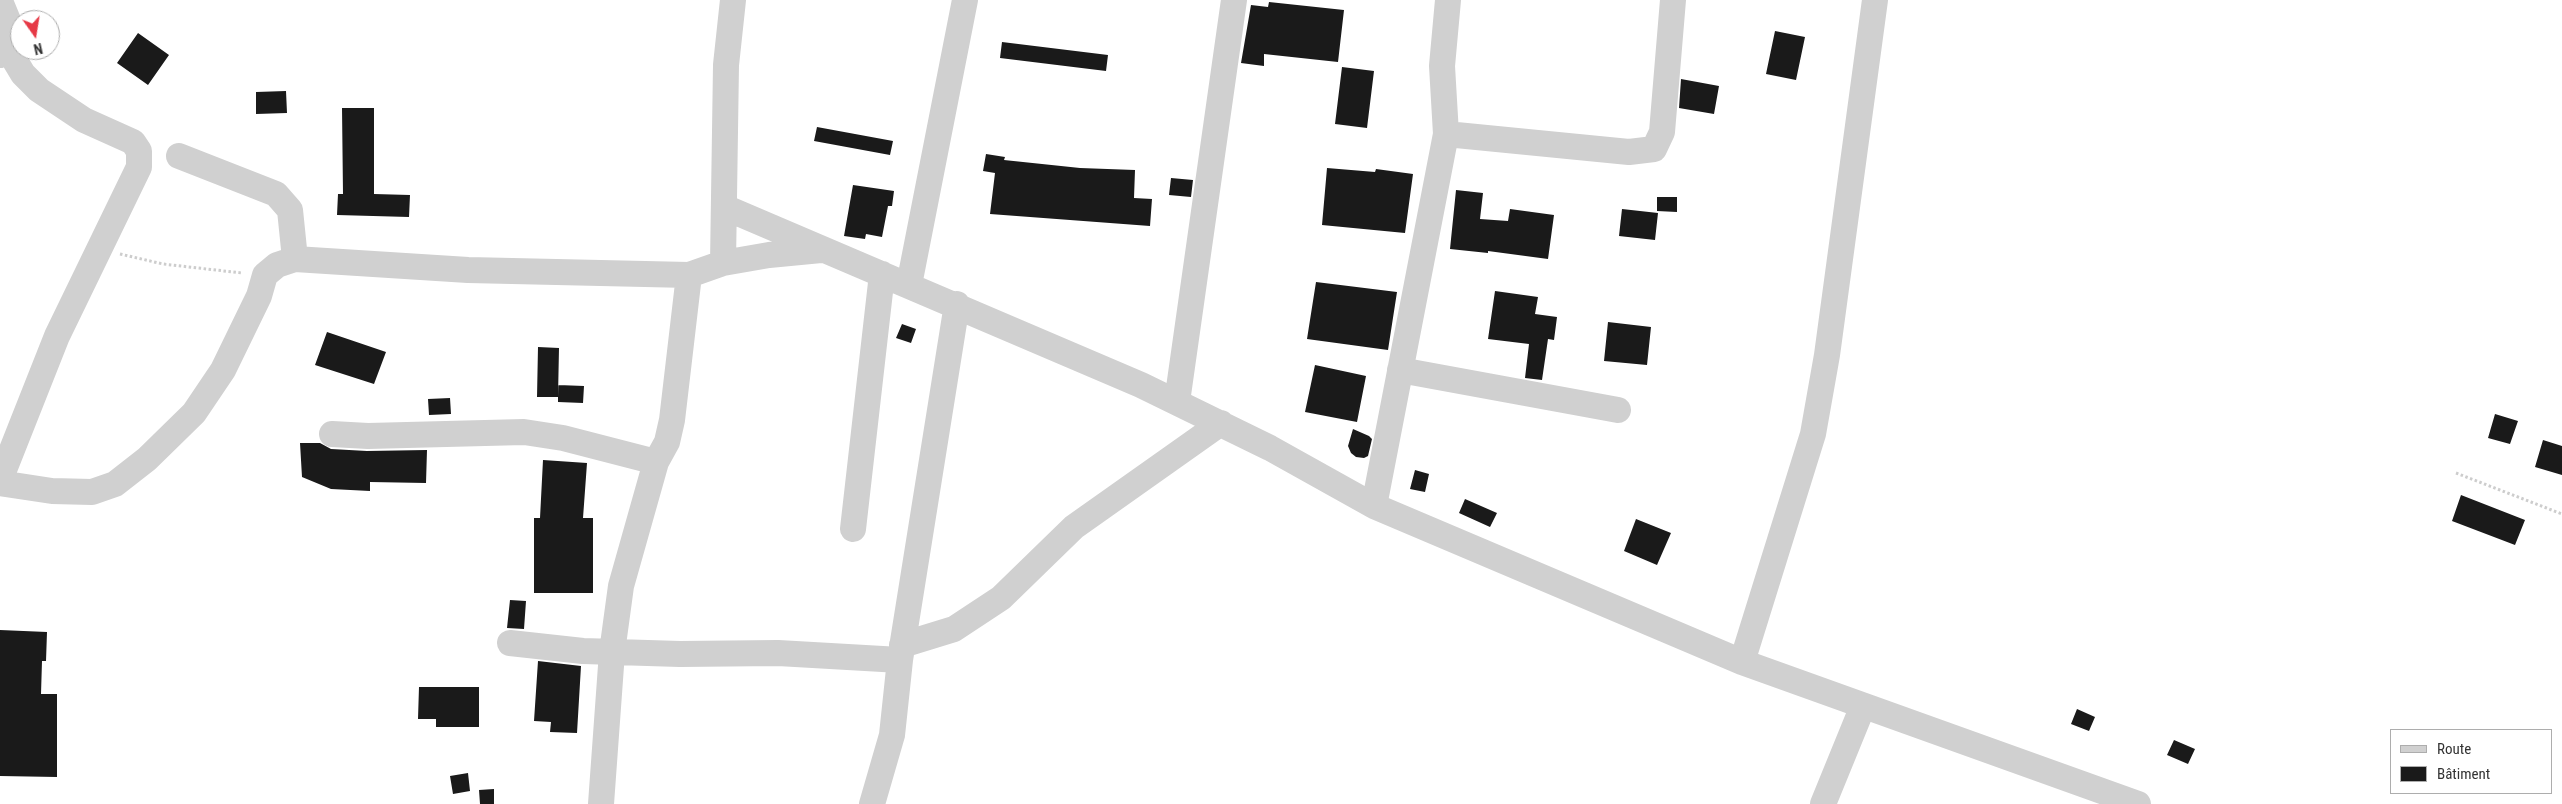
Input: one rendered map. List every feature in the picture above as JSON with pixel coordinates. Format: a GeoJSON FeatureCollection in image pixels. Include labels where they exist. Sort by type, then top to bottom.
{"type":"FeatureCollection","features":[{"type":"Feature","properties":{"kind":"street"},"geometry":{"type":"LineString","coordinates":[[723,264],[726,65],[733,0]]}},
{"type":"Feature","properties":{"kind":"street"},"geometry":{"type":"LineString","coordinates":[[909,284],[965,0]]}},
{"type":"Feature","properties":{"kind":"street"},"geometry":{"type":"LineString","coordinates":[[1177,402],[1234,0]]}},
{"type":"Feature","properties":{"kind":"street"},"geometry":{"type":"LineString","coordinates":[[1374,506],[1446,134],[1442,66],[1448,0]]}},
{"type":"Feature","properties":{"kind":"street"},"geometry":{"type":"LineString","coordinates":[[1446,134],[1629,152],[1654,149],[1662,132],[1673,0]]}},
{"type":"Feature","properties":{"kind":"street"},"geometry":{"type":"LineString","coordinates":[[1742,662],[1813,434],[1827,355],[1875,0]]}},
{"type":"Feature","properties":{"kind":"street"},"geometry":{"type":"LineString","coordinates":[[0,1],[9,23],[3,50],[23,74],[39,90],[84,120],[132,142],[139,151],[139,167],[57,336],[0,482],[52,491],[92,492],[115,484],[147,459],[194,413],[223,370],[259,296],[265,275],[277,265],[296,259],[468,270],[689,275],[723,264],[769,255],[822,250]]}},
{"type":"Feature","properties":{"kind":"street"},"geometry":{"type":"LineString","coordinates":[[179,156],[276,194],[290,210],[296,259]]}},
{"type":"Feature","properties":{"kind":"street"},"geometry":{"type":"LineString","coordinates":[[724,207],[822,250],[957,304],[1177,402],[1270,448],[1374,506],[1742,662],[2138,804]]}},
{"type":"Feature","properties":{"kind":"street"},"geometry":{"type":"LineString","coordinates":[[853,529],[882,274]]}},
{"type":"Feature","properties":{"kind":"street"},"geometry":{"type":"LineString","coordinates":[[601,804],[612,652],[621,586],[656,462],[667,442],[672,420],[689,275]]}},
{"type":"Feature","properties":{"kind":"street"},"geometry":{"type":"LineString","coordinates":[[872,804],[892,735],[901,652],[957,304]]}},
{"type":"Feature","properties":{"kind":"street"},"geometry":{"type":"LineString","coordinates":[[1400,370],[1618,410]]}},
{"type":"Feature","properties":{"kind":"street"},"geometry":{"type":"LineString","coordinates":[[510,643],[612,652],[680,654],[901,652],[954,628],[1001,598],[1074,528],[1221,423]]}},
{"type":"Feature","properties":{"kind":"street"},"geometry":{"type":"LineString","coordinates":[[332,434],[368,436],[524,432],[563,438],[656,462]]}},
{"type":"Feature","properties":{"kind":"street"},"geometry":{"type":"LineString","coordinates":[[1823,804],[1863,706]]}},
{"type":"Feature","properties":{"kind":"path"},"geometry":{"type":"LineString","coordinates":[[99,249],[163,264],[265,275]]}},
{"type":"Feature","properties":{"kind":"path"},"geometry":{"type":"LineString","coordinates":[[2456,474],[2562,514]]}},
{"type":"Feature","properties":{"kind":"building"},"geometry":{"type":"Polygon","coordinates":[[[1269,2],[1344,10],[1338,62],[1264,54],[1264,66],[1241,63],[1251,5],[1268,7],[1269,2]]]}},
{"type":"Feature","properties":{"kind":"building"},"geometry":{"type":"Polygon","coordinates":[[[1775,31],[1805,37],[1796,80],[1766,74],[1775,31]]]}},
{"type":"Feature","properties":{"kind":"building"},"geometry":{"type":"Polygon","coordinates":[[[138,33],[169,55],[148,85],[117,63],[138,33]]]}},
{"type":"Feature","properties":{"kind":"building"},"geometry":{"type":"Polygon","coordinates":[[[1002,42],[1108,55],[1106,71],[1000,58],[1002,42]]]}},
{"type":"Feature","properties":{"kind":"building"},"geometry":{"type":"Polygon","coordinates":[[[1342,67],[1374,71],[1367,128],[1335,124],[1342,67]]]}},
{"type":"Feature","properties":{"kind":"building"},"geometry":{"type":"Polygon","coordinates":[[[1681,79],[1719,86],[1714,114],[1679,108],[1681,79]]]}},
{"type":"Feature","properties":{"kind":"building"},"geometry":{"type":"Polygon","coordinates":[[[286,91],[287,113],[256,114],[256,92],[286,91]]]}},
{"type":"Feature","properties":{"kind":"building"},"geometry":{"type":"Polygon","coordinates":[[[342,108],[374,108],[374,194],[410,195],[409,217],[337,215],[338,194],[343,194],[342,108]]]}},
{"type":"Feature","properties":{"kind":"building"},"geometry":{"type":"Polygon","coordinates":[[[817,127],[893,141],[890,155],[814,141],[817,127]]]}},
{"type":"Feature","properties":{"kind":"building"},"geometry":{"type":"Polygon","coordinates":[[[986,154],[1005,157],[1004,160],[1080,168],[1135,170],[1134,198],[1152,199],[1150,226],[990,214],[995,173],[983,171],[986,154]]]}},
{"type":"Feature","properties":{"kind":"building"},"geometry":{"type":"Polygon","coordinates":[[[1327,168],[1375,172],[1376,169],[1413,174],[1405,233],[1322,225],[1327,168]]]}},
{"type":"Feature","properties":{"kind":"building"},"geometry":{"type":"Polygon","coordinates":[[[1171,178],[1193,180],[1191,197],[1169,195],[1171,178]]]}},
{"type":"Feature","properties":{"kind":"building"},"geometry":{"type":"Polygon","coordinates":[[[853,185],[894,191],[892,206],[888,206],[882,237],[866,234],[865,239],[844,236],[853,185]]]}},
{"type":"Feature","properties":{"kind":"building"},"geometry":{"type":"Polygon","coordinates":[[[1456,190],[1483,193],[1480,219],[1508,221],[1510,209],[1554,215],[1548,259],[1488,251],[1488,253],[1450,249],[1456,190]]]}},
{"type":"Feature","properties":{"kind":"building"},"geometry":{"type":"Polygon","coordinates":[[[1657,197],[1677,197],[1677,212],[1657,211],[1657,197]]]}},
{"type":"Feature","properties":{"kind":"building"},"geometry":{"type":"Polygon","coordinates":[[[1622,209],[1658,213],[1655,240],[1619,236],[1622,209]]]}},
{"type":"Feature","properties":{"kind":"building"},"geometry":{"type":"Polygon","coordinates":[[[1316,282],[1397,292],[1388,350],[1307,339],[1316,282]]]}},
{"type":"Feature","properties":{"kind":"building"},"geometry":{"type":"Polygon","coordinates":[[[1495,291],[1538,297],[1535,314],[1557,317],[1554,340],[1548,339],[1542,380],[1525,378],[1529,344],[1488,339],[1495,291]]]}},
{"type":"Feature","properties":{"kind":"building"},"geometry":{"type":"Polygon","coordinates":[[[1608,322],[1651,327],[1647,365],[1604,361],[1608,322]]]}},
{"type":"Feature","properties":{"kind":"building"},"geometry":{"type":"Polygon","coordinates":[[[902,324],[916,329],[911,343],[896,338],[902,324]]]}},
{"type":"Feature","properties":{"kind":"building"},"geometry":{"type":"Polygon","coordinates":[[[327,332],[386,352],[374,384],[315,365],[327,332]]]}},
{"type":"Feature","properties":{"kind":"building"},"geometry":{"type":"Polygon","coordinates":[[[538,347],[559,348],[558,397],[537,397],[538,347]]]}},
{"type":"Feature","properties":{"kind":"building"},"geometry":{"type":"Polygon","coordinates":[[[1315,365],[1366,376],[1357,422],[1305,412],[1315,365]]]}},
{"type":"Feature","properties":{"kind":"building"},"geometry":{"type":"Polygon","coordinates":[[[558,385],[584,386],[583,403],[558,402],[558,385]]]}},
{"type":"Feature","properties":{"kind":"building"},"geometry":{"type":"Polygon","coordinates":[[[450,398],[451,414],[429,415],[428,399],[450,398]]]}},
{"type":"Feature","properties":{"kind":"building"},"geometry":{"type":"Polygon","coordinates":[[[2495,414],[2518,421],[2510,444],[2488,438],[2495,414]]]}},
{"type":"Feature","properties":{"kind":"building"},"geometry":{"type":"Polygon","coordinates":[[[1353,429],[1372,439],[1368,456],[1364,458],[1356,457],[1351,453],[1348,446],[1353,429]]]}},
{"type":"Feature","properties":{"kind":"building"},"geometry":{"type":"Polygon","coordinates":[[[2543,440],[2562,446],[2562,475],[2535,467],[2543,440]]]}},
{"type":"Feature","properties":{"kind":"building"},"geometry":{"type":"Polygon","coordinates":[[[300,443],[320,443],[331,449],[367,451],[427,450],[426,483],[370,482],[370,491],[331,489],[302,477],[300,443]]]}},
{"type":"Feature","properties":{"kind":"building"},"geometry":{"type":"Polygon","coordinates":[[[543,460],[587,463],[583,518],[593,518],[593,593],[534,593],[534,518],[540,518],[543,460]]]}},
{"type":"Feature","properties":{"kind":"building"},"geometry":{"type":"Polygon","coordinates":[[[1415,470],[1429,474],[1425,492],[1410,489],[1415,470]]]}},
{"type":"Feature","properties":{"kind":"building"},"geometry":{"type":"Polygon","coordinates":[[[2461,495],[2525,520],[2515,545],[2452,521],[2461,495]]]}},
{"type":"Feature","properties":{"kind":"building"},"geometry":{"type":"Polygon","coordinates":[[[1465,499],[1497,513],[1490,527],[1459,513],[1465,499]]]}},
{"type":"Feature","properties":{"kind":"building"},"geometry":{"type":"Polygon","coordinates":[[[1636,519],[1671,533],[1657,565],[1624,551],[1636,519]]]}},
{"type":"Feature","properties":{"kind":"building"},"geometry":{"type":"Polygon","coordinates":[[[510,600],[526,601],[524,629],[507,628],[510,600]]]}},
{"type":"Feature","properties":{"kind":"building"},"geometry":{"type":"Polygon","coordinates":[[[0,630],[47,632],[46,661],[42,661],[41,694],[57,694],[57,777],[0,776],[0,630]]]}},
{"type":"Feature","properties":{"kind":"building"},"geometry":{"type":"Polygon","coordinates":[[[538,661],[581,666],[577,733],[550,732],[551,722],[534,721],[538,661]]]}},
{"type":"Feature","properties":{"kind":"building"},"geometry":{"type":"Polygon","coordinates":[[[419,687],[479,687],[479,727],[436,727],[436,719],[418,719],[419,687]]]}},
{"type":"Feature","properties":{"kind":"building"},"geometry":{"type":"Polygon","coordinates":[[[2077,709],[2095,717],[2089,731],[2071,724],[2077,709]]]}},
{"type":"Feature","properties":{"kind":"building"},"geometry":{"type":"Polygon","coordinates":[[[2174,740],[2195,749],[2188,764],[2167,755],[2174,740]]]}},
{"type":"Feature","properties":{"kind":"building"},"geometry":{"type":"Polygon","coordinates":[[[468,773],[470,791],[453,794],[450,776],[468,773]]]}},
{"type":"Feature","properties":{"kind":"building"},"geometry":{"type":"Polygon","coordinates":[[[494,789],[494,804],[480,804],[479,790],[494,789]]]}}]}
